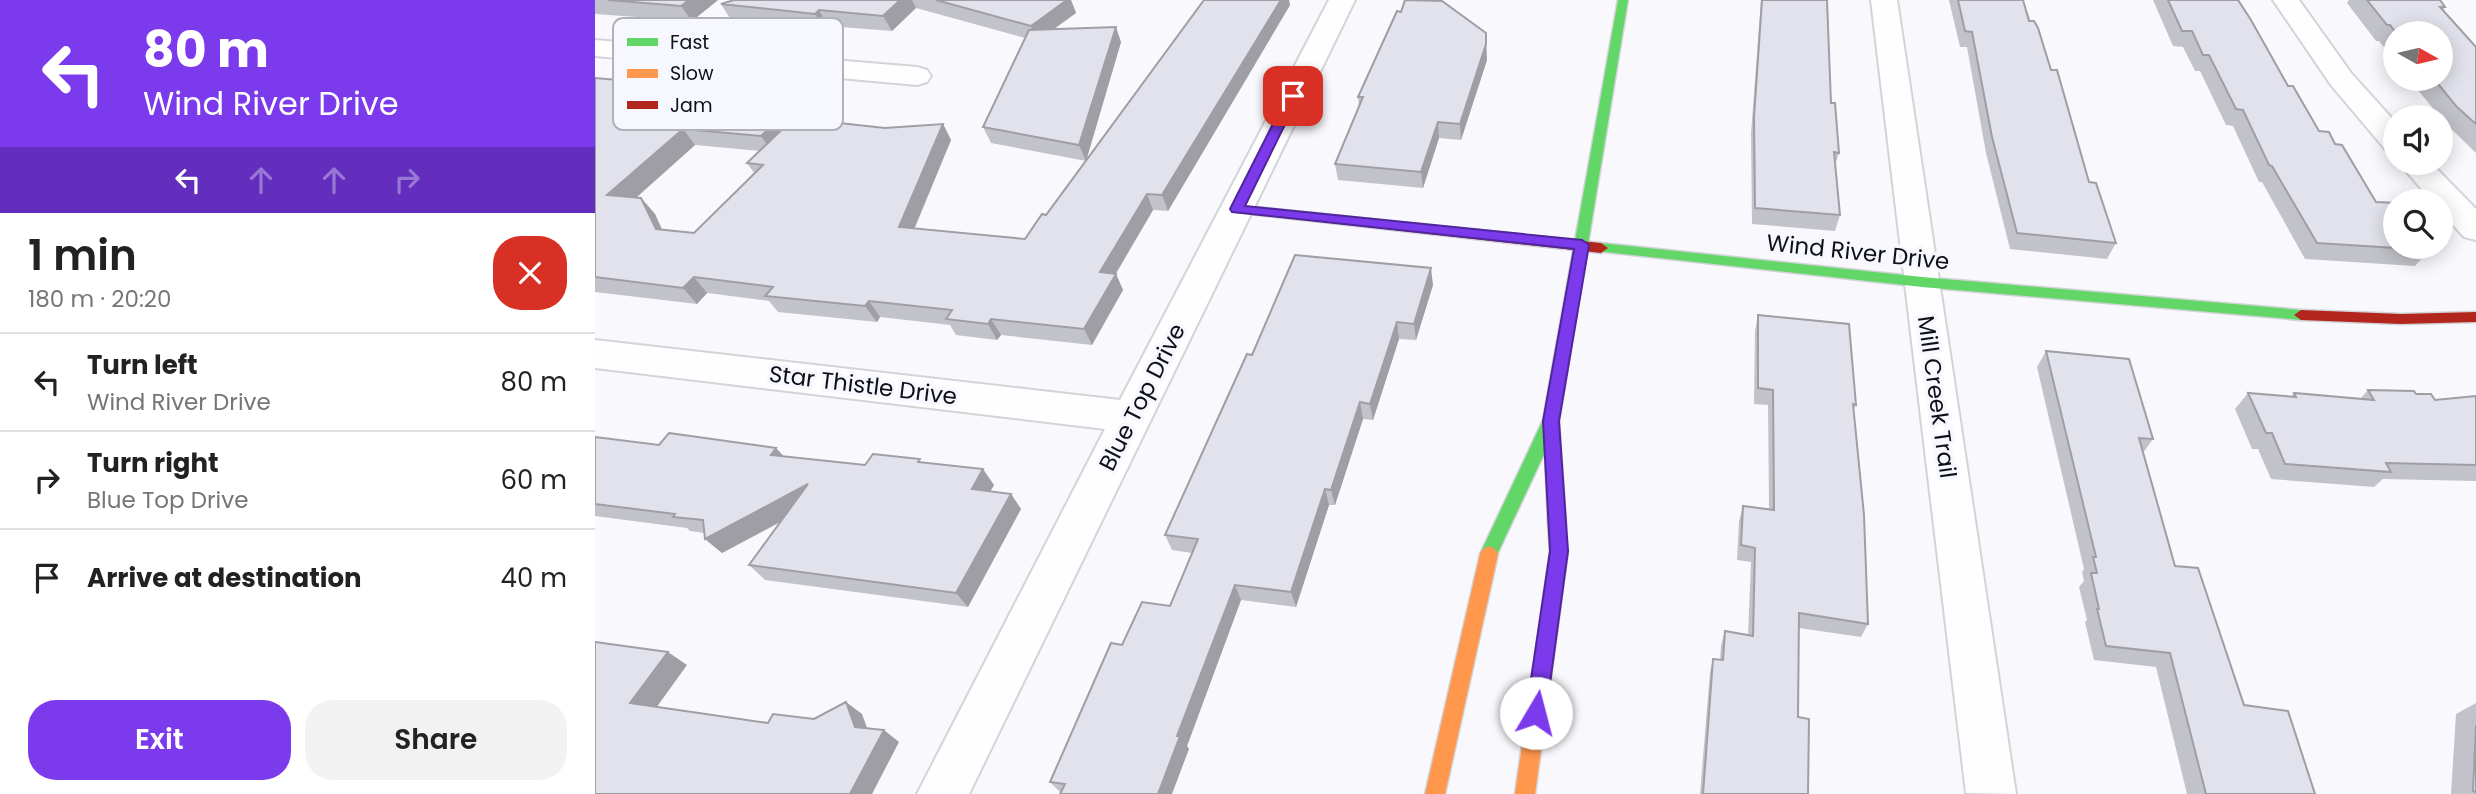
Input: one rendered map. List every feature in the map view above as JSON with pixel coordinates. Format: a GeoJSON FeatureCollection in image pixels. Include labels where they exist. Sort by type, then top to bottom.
{"type":"FeatureCollection","features":[{"type":"Feature","properties":{"kind":"main road"},"geometry":{"type":"LineString","coordinates":[[1525,794],[1559,551],[1551,421],[1623,0]]}},
{"type":"Feature","properties":{"kind":"main road","name":"Wind River Drive"},"geometry":{"type":"LineString","coordinates":[[1237,209],[1922,282],[2261,314],[2401,319],[2476,317]]}},
{"type":"Feature","properties":{"kind":"main road"},"geometry":{"type":"LineString","coordinates":[[1435,794],[1490,549],[1551,421]]}},
{"type":"Feature","properties":{"kind":"street","name":"Blue Top Drive"},"geometry":{"type":"LineString","coordinates":[[942,794],[1342,0]]}},
{"type":"Feature","properties":{"kind":"street","name":"Mill Creek Trail"},"geometry":{"type":"LineString","coordinates":[[1884,0],[1991,793]]}},
{"type":"Feature","properties":{"kind":"street"},"geometry":{"type":"LineString","coordinates":[[2286,0],[2341,79],[2383,127]]}},
{"type":"Feature","properties":{"kind":"street"},"geometry":{"type":"LineString","coordinates":[[595,48],[613,50]]}},
{"type":"Feature","properties":{"kind":"street"},"geometry":{"type":"LineString","coordinates":[[843,70],[917,76]]}},
{"type":"Feature","properties":{"kind":"street"},"geometry":{"type":"LineString","coordinates":[[2425,175],[2476,229]]}},
{"type":"Feature","properties":{"kind":"street","name":"Star Thistle Drive"},"geometry":{"type":"LineString","coordinates":[[595,354],[1132,417]]}},
{"type":"Feature","properties":{"kind":"building"},"geometry":{"type":"Polygon","coordinates":[[[608,0],[689,0],[681,6],[608,0]]]}},
{"type":"Feature","properties":{"kind":"building"},"geometry":{"type":"Polygon","coordinates":[[[734,0],[900,0],[883,16],[819,10],[815,14],[721,4],[734,0]]]}},
{"type":"Feature","properties":{"kind":"building"},"geometry":{"type":"Polygon","coordinates":[[[936,0],[1067,0],[1031,26],[936,0]]]}},
{"type":"Feature","properties":{"kind":"building"},"geometry":{"type":"Polygon","coordinates":[[[1204,0],[1281,0],[1162,195],[1147,194],[1100,272],[1116,274],[1084,329],[991,319],[988,324],[946,319],[952,310],[869,301],[865,306],[765,296],[773,287],[694,277],[683,288],[595,277],[595,78],[613,80],[613,130],[682,130],[607,195],[641,198],[656,229],[694,233],[763,165],[747,163],[781,130],[843,130],[843,123],[885,128],[943,124],[899,227],[1025,239],[1042,214],[1046,215],[1204,0]]]}},
{"type":"Feature","properties":{"kind":"building"},"geometry":{"type":"Polygon","coordinates":[[[1405,0],[1442,1],[1486,33],[1486,44],[1460,124],[1438,122],[1421,172],[1335,164],[1363,97],[1358,97],[1397,11],[1401,12],[1405,0]]]}},
{"type":"Feature","properties":{"kind":"building"},"geometry":{"type":"Polygon","coordinates":[[[1762,0],[1827,0],[1831,103],[1835,103],[1839,153],[1834,152],[1840,215],[1755,208],[1754,117],[1762,0]]]}},
{"type":"Feature","properties":{"kind":"building"},"geometry":{"type":"Polygon","coordinates":[[[1958,0],[2023,0],[2029,21],[2034,21],[2038,28],[2051,70],[2057,70],[2089,182],[2096,183],[2116,243],[2017,233],[1992,137],[1972,32],[1965,31],[1958,0]]]}},
{"type":"Feature","properties":{"kind":"building"},"geometry":{"type":"Polygon","coordinates":[[[2168,0],[2238,0],[2288,86],[2293,86],[2319,131],[2329,132],[2335,144],[2342,145],[2376,202],[2383,202],[2383,247],[2317,243],[2269,165],[2243,110],[2236,109],[2209,55],[2203,55],[2192,31],[2182,31],[2168,0]]]}},
{"type":"Feature","properties":{"kind":"building"},"geometry":{"type":"Polygon","coordinates":[[[2367,0],[2440,0],[2445,7],[2440,7],[2453,21],[2384,21],[2367,0]]]}},
{"type":"Feature","properties":{"kind":"building"},"geometry":{"type":"Polygon","coordinates":[[[2453,21],[2476,47],[2476,124],[2444,91],[2453,91],[2453,21]]]}},
{"type":"Feature","properties":{"kind":"building"},"geometry":{"type":"Polygon","coordinates":[[[1116,27],[1079,145],[983,127],[1029,30],[1116,27]]]}},
{"type":"Feature","properties":{"kind":"building"},"geometry":{"type":"Polygon","coordinates":[[[694,130],[767,130],[761,136],[694,130]]]}},
{"type":"Feature","properties":{"kind":"building"},"geometry":{"type":"Polygon","coordinates":[[[1295,255],[1431,268],[1414,324],[1397,322],[1370,404],[1360,402],[1331,490],[1325,489],[1291,592],[1235,585],[1177,736],[1180,736],[1158,794],[1060,794],[1065,784],[1050,782],[1111,643],[1122,645],[1142,602],[1170,606],[1198,539],[1165,535],[1247,354],[1252,355],[1295,255]]]}},
{"type":"Feature","properties":{"kind":"building"},"geometry":{"type":"Polygon","coordinates":[[[1758,315],[1849,324],[1856,405],[1853,404],[1864,515],[1868,624],[1799,613],[1798,717],[1809,719],[1808,794],[1703,794],[1713,659],[1723,660],[1725,631],[1753,636],[1755,548],[1741,545],[1743,506],[1774,510],[1773,390],[1758,388],[1758,315]]]}},
{"type":"Feature","properties":{"kind":"building"},"geometry":{"type":"Polygon","coordinates":[[[2046,351],[2129,359],[2153,439],[2139,438],[2175,566],[2198,568],[2244,705],[2288,711],[2315,794],[2206,794],[2170,653],[2106,646],[2091,573],[2097,573],[2093,557],[2096,557],[2046,351]]]}},
{"type":"Feature","properties":{"kind":"building"},"geometry":{"type":"Polygon","coordinates":[[[2368,390],[2414,391],[2416,394],[2431,394],[2435,400],[2476,396],[2476,465],[2386,463],[2391,472],[2285,464],[2272,433],[2266,433],[2248,393],[2296,397],[2294,393],[2374,400],[2368,390]]]}},
{"type":"Feature","properties":{"kind":"building"},"geometry":{"type":"Polygon","coordinates":[[[669,433],[776,448],[771,455],[865,465],[873,454],[983,469],[972,489],[1011,494],[956,593],[749,565],[808,484],[705,539],[703,520],[595,504],[595,437],[659,445],[669,433]]]}},
{"type":"Feature","properties":{"kind":"building"},"geometry":{"type":"Polygon","coordinates":[[[595,642],[668,652],[630,703],[768,723],[773,714],[814,719],[846,702],[855,727],[884,730],[850,794],[595,794],[595,642]]]}},
{"type":"Feature","properties":{"kind":"building"},"geometry":{"type":"Polygon","coordinates":[[[2476,725],[2476,792],[2473,791],[2476,725]]]}},
{"type":"Feature","properties":{"kind":"traffic: fast"},"geometry":{"type":"LineString","coordinates":[[1557,525],[1551,421],[1623,0]]}},
{"type":"Feature","properties":{"kind":"traffic: fast"},"geometry":{"type":"LineString","coordinates":[[1601,248],[1922,282],[2301,315]]}},
{"type":"Feature","properties":{"kind":"traffic: fast"},"geometry":{"type":"LineString","coordinates":[[1489,554],[1550,422]]}},
{"type":"Feature","properties":{"kind":"traffic: slow"},"geometry":{"type":"LineString","coordinates":[[1525,794],[1559,551],[1557,525]]}},
{"type":"Feature","properties":{"kind":"traffic: slow"},"geometry":{"type":"LineString","coordinates":[[1435,794],[1489,554]]}},
{"type":"Feature","properties":{"kind":"traffic: jam"},"geometry":{"type":"LineString","coordinates":[[1237,209],[1601,248]]}},
{"type":"Feature","properties":{"kind":"traffic: jam"},"geometry":{"type":"LineString","coordinates":[[2301,315],[2401,319],[2476,317]]}},
{"type":"Feature","properties":{"kind":"route"},"geometry":{"type":"LineString","coordinates":[[1293,96],[1237,209],[1582,245],[1551,421],[1559,551],[1536,713]]}}]}
